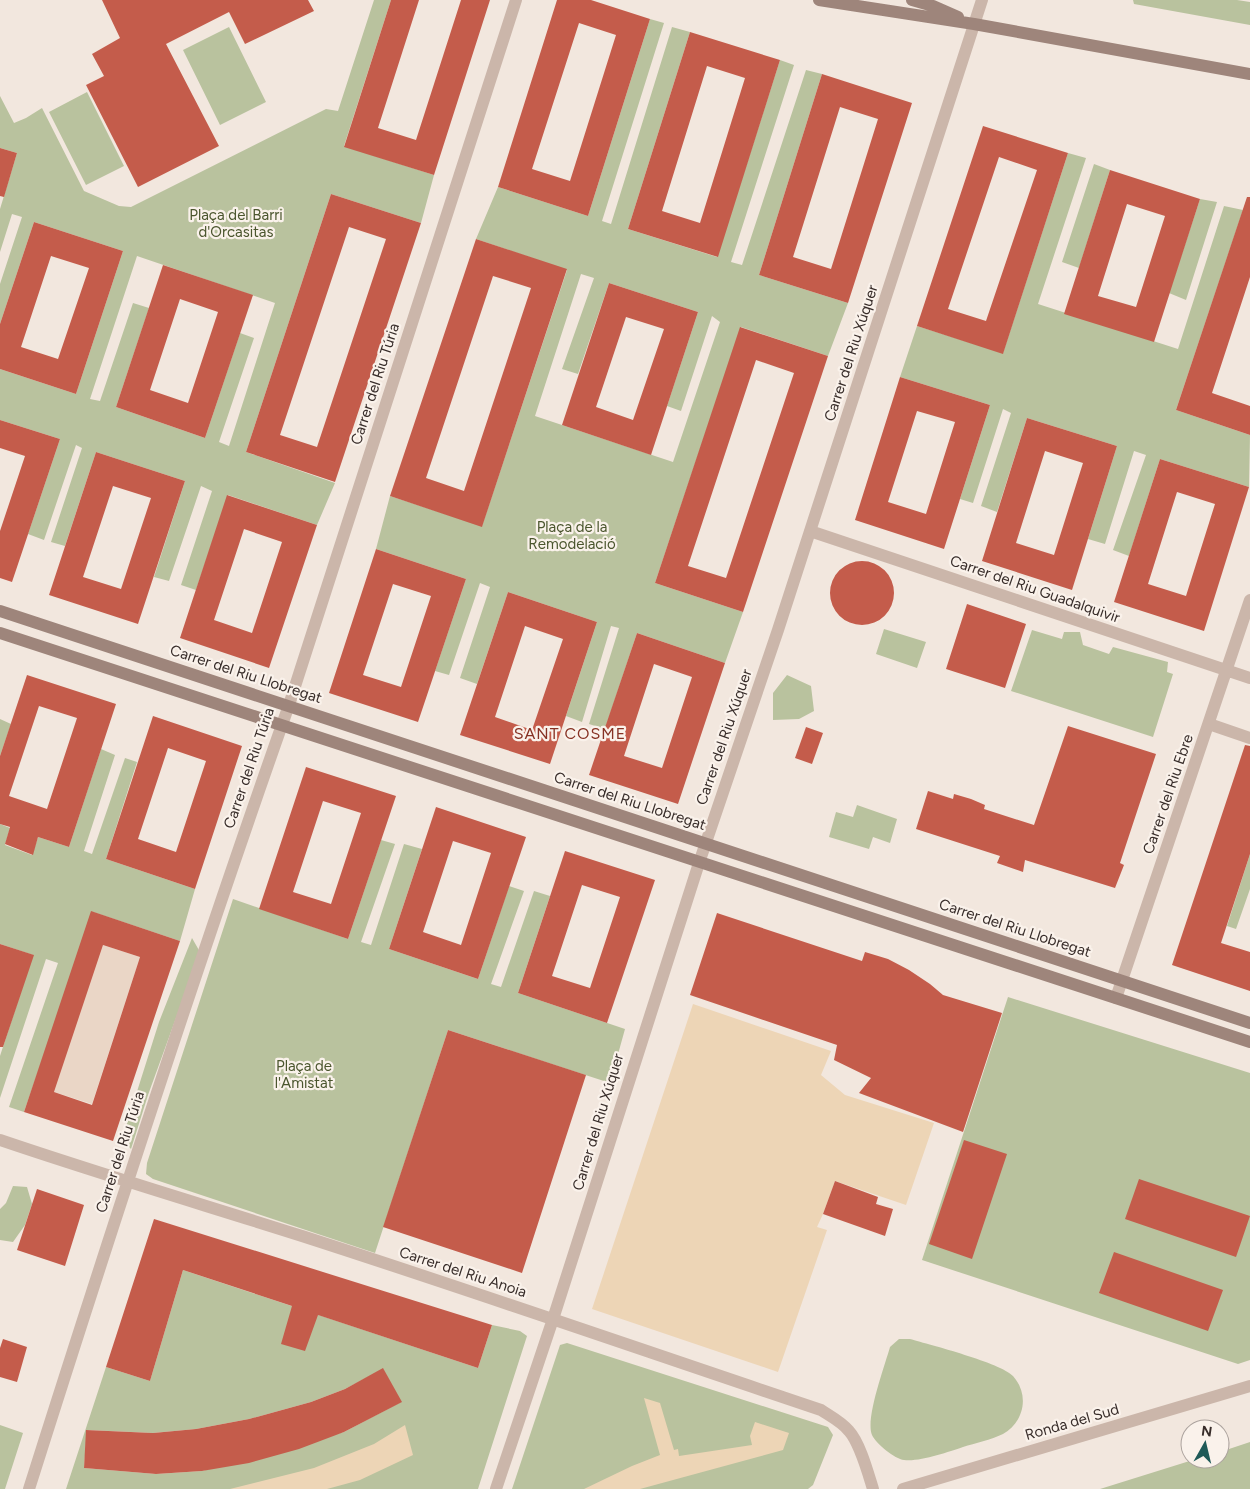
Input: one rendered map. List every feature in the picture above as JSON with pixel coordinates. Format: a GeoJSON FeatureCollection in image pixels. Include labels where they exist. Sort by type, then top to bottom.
{"type":"FeatureCollection","features":[{"type":"Feature","properties":{"kind":"street","name":"Carrer del Riu Túria"},"geometry":{"type":"LineString","coordinates":[[29,1489],[126,1182],[250,812],[289,705],[516,0]]}},
{"type":"Feature","properties":{"kind":"street"},"geometry":{"type":"LineString","coordinates":[[819,0],[974,24],[1250,74]]}},
{"type":"Feature","properties":{"kind":"street"},"geometry":{"type":"LineString","coordinates":[[912,0],[941,9],[974,24]]}},
{"type":"Feature","properties":{"kind":"street","name":"Carrer del Riu Xúquer"},"geometry":{"type":"LineString","coordinates":[[496,1489],[553,1319],[699,862],[810,531],[982,0]]}},
{"type":"Feature","properties":{"kind":"street","name":"Carrer del Riu Guadalquivir"},"geometry":{"type":"LineString","coordinates":[[810,531],[1250,678]]}},
{"type":"Feature","properties":{"kind":"street","name":"Carrer del Riu Ebre"},"geometry":{"type":"LineString","coordinates":[[1116,998],[1250,600]]}},
{"type":"Feature","properties":{"kind":"street","name":"Carrer del Riu Llobregat"},"geometry":{"type":"LineString","coordinates":[[0,611],[1250,1023]]}},
{"type":"Feature","properties":{"kind":"street"},"geometry":{"type":"LineString","coordinates":[[0,633],[1250,1042]]}},
{"type":"Feature","properties":{"kind":"street"},"geometry":{"type":"LineString","coordinates":[[1209,724],[1250,738]]}},
{"type":"Feature","properties":{"kind":"street","name":"Carrer del Riu Anoia"},"geometry":{"type":"LineString","coordinates":[[0,1140],[126,1182],[302,1236],[821,1410],[850,1431],[863,1459],[873,1489]]}},
{"type":"Feature","properties":{"kind":"street","name":"Ronda del Sud"},"geometry":{"type":"LineString","coordinates":[[902,1489],[1250,1386]]}},
{"type":"Feature","properties":{"kind":"green space","name":"Plaça del Barri d'Orcasitas"},"geometry":{"type":"Polygon","coordinates":[[[374,0],[391,0],[344,146],[434,175],[421,223],[331,194],[246,452],[335,483],[317,525],[228,495],[196,590],[181,585],[212,491],[201,486],[169,581],[154,577],[185,481],[96,452],[65,546],[51,542],[82,448],[76,445],[44,540],[28,534],[60,439],[0,420],[0,369],[76,394],[123,251],[34,222],[0,324],[0,284],[22,217],[12,214],[0,252],[0,209],[17,153],[0,148],[0,96],[14,123],[42,108],[84,191],[119,206],[131,207],[326,109],[338,111],[374,0]],[[137,256],[90,399],[100,401],[133,303],[149,308],[116,407],[205,438],[240,333],[254,338],[219,442],[229,446],[275,303],[137,256]]]}},
{"type":"Feature","properties":{"kind":"green space"},"geometry":{"type":"Polygon","coordinates":[[[1133,0],[1237,0],[1250,2],[1250,25],[1134,4],[1133,0]]]}},
{"type":"Feature","properties":{"kind":"green space","name":"Plaça de la Remodelació"},"geometry":{"type":"Polygon","coordinates":[[[650,19],[664,23],[602,221],[611,224],[672,27],[690,32],[628,229],[717,257],[780,60],[794,65],[731,262],[742,265],[806,70],[822,74],[759,275],[848,303],[828,356],[741,327],[655,583],[743,612],[725,663],[637,633],[605,729],[589,724],[619,628],[611,626],[582,722],[566,716],[597,622],[508,592],[477,684],[460,678],[490,587],[480,583],[449,675],[435,671],[466,579],[376,549],[390,496],[482,526],[567,270],[476,239],[498,187],[588,216],[650,19]],[[581,274],[535,416],[673,462],[720,322],[712,316],[681,411],[667,406],[698,312],[609,283],[578,374],[562,369],[594,278],[581,274]]]}},
{"type":"Feature","properties":{"kind":"green space"},"geometry":{"type":"Polygon","coordinates":[[[229,27],[266,102],[220,125],[183,50],[229,27]]]}},
{"type":"Feature","properties":{"kind":"green space"},"geometry":{"type":"Polygon","coordinates":[[[87,92],[124,166],[86,185],[49,112],[87,92]]]}},
{"type":"Feature","properties":{"kind":"green space"},"geometry":{"type":"Polygon","coordinates":[[[1068,153],[1086,158],[1038,304],[1178,349],[1224,206],[1243,210],[1176,410],[1250,435],[1249,487],[1160,459],[1129,556],[1113,550],[1146,455],[1134,451],[1105,544],[1088,539],[1117,446],[1027,418],[997,512],[981,506],[1011,413],[1003,409],[973,503],[960,499],[990,405],[900,377],[917,326],[1003,353],[1068,153]]]}},
{"type":"Feature","properties":{"kind":"green space"},"geometry":{"type":"Polygon","coordinates":[[[1094,164],[1110,170],[1079,268],[1062,262],[1094,164]]]}},
{"type":"Feature","properties":{"kind":"green space"},"geometry":{"type":"Polygon","coordinates":[[[1200,199],[1217,202],[1186,300],[1169,293],[1200,199]]]}},
{"type":"Feature","properties":{"kind":"green space"},"geometry":{"type":"Polygon","coordinates":[[[884,629],[926,642],[917,668],[876,654],[884,629]]]}},
{"type":"Feature","properties":{"kind":"green space"},"geometry":{"type":"Polygon","coordinates":[[[1032,630],[1062,639],[1064,632],[1080,632],[1083,645],[1109,654],[1113,647],[1168,662],[1167,672],[1173,674],[1153,737],[1011,691],[1032,630]]]}},
{"type":"Feature","properties":{"kind":"green space"},"geometry":{"type":"Polygon","coordinates":[[[787,675],[811,686],[814,711],[799,719],[773,720],[773,693],[787,675]]]}},
{"type":"Feature","properties":{"kind":"green space"},"geometry":{"type":"Polygon","coordinates":[[[0,719],[11,724],[0,756],[0,719]]]}},
{"type":"Feature","properties":{"kind":"green space"},"geometry":{"type":"Polygon","coordinates":[[[101,749],[115,755],[84,851],[92,854],[125,758],[137,762],[106,859],[195,889],[180,941],[93,912],[24,1112],[9,1107],[58,963],[46,959],[0,1098],[0,1056],[33,955],[0,944],[0,824],[10,828],[5,845],[32,855],[38,837],[69,847],[101,749]]]}},
{"type":"Feature","properties":{"kind":"green space"},"geometry":{"type":"Polygon","coordinates":[[[857,805],[897,819],[890,843],[873,837],[869,849],[829,837],[836,812],[853,817],[857,805]]]}},
{"type":"Feature","properties":{"kind":"green space","name":"Plaça de l'Amistat"},"geometry":{"type":"Polygon","coordinates":[[[381,840],[395,844],[361,942],[371,945],[404,844],[422,849],[389,949],[478,979],[509,886],[524,891],[491,984],[501,987],[534,891],[550,896],[518,993],[625,1029],[610,1083],[448,1030],[375,1253],[153,1179],[146,1174],[147,1163],[233,899],[348,939],[381,840]]]}},
{"type":"Feature","properties":{"kind":"green space"},"geometry":{"type":"Polygon","coordinates":[[[1250,854],[1250,889],[1236,929],[1227,926],[1250,854]]]}},
{"type":"Feature","properties":{"kind":"green space"},"geometry":{"type":"Polygon","coordinates":[[[192,938],[200,952],[148,1095],[131,1149],[122,1139],[159,1022],[192,938]]]}},
{"type":"Feature","properties":{"kind":"green space"},"geometry":{"type":"Polygon","coordinates":[[[1008,997],[1250,1073],[1250,1360],[1238,1364],[922,1260],[1008,997]]]}},
{"type":"Feature","properties":{"kind":"green space"},"geometry":{"type":"Polygon","coordinates":[[[13,1186],[27,1187],[32,1204],[25,1225],[13,1242],[0,1240],[0,1209],[6,1203],[13,1186]]]}},
{"type":"Feature","properties":{"kind":"green space"},"geometry":{"type":"Polygon","coordinates":[[[183,1270],[478,1368],[492,1325],[520,1331],[527,1336],[478,1489],[66,1489],[106,1367],[150,1381],[183,1270]],[[383,1369],[345,1389],[311,1402],[249,1419],[196,1429],[153,1433],[87,1430],[84,1468],[156,1474],[202,1471],[344,1432],[401,1402],[383,1369]]]}},
{"type":"Feature","properties":{"kind":"green space"},"geometry":{"type":"Polygon","coordinates":[[[899,1339],[910,1339],[981,1360],[1013,1376],[1022,1391],[1023,1400],[1016,1423],[1003,1434],[988,1440],[918,1460],[904,1460],[891,1454],[877,1443],[872,1435],[871,1417],[876,1392],[890,1347],[899,1339]]]}},
{"type":"Feature","properties":{"kind":"green space"},"geometry":{"type":"Polygon","coordinates":[[[567,1343],[828,1427],[833,1435],[813,1485],[808,1489],[512,1489],[560,1345],[567,1343]]]}},
{"type":"Feature","properties":{"kind":"green space"},"geometry":{"type":"Polygon","coordinates":[[[0,1425],[23,1433],[5,1489],[0,1489],[0,1425]]]}},
{"type":"Feature","properties":{"kind":"green space"},"geometry":{"type":"Polygon","coordinates":[[[1250,1442],[1250,1489],[1100,1489],[1180,1464],[1180,1469],[1230,1469],[1230,1449],[1250,1442]]]}},
{"type":"Feature","properties":{"kind":"sand"},"geometry":{"type":"Polygon","coordinates":[[[693,1004],[831,1051],[821,1075],[845,1095],[934,1123],[906,1205],[835,1181],[817,1227],[827,1230],[778,1372],[592,1309],[693,1004]]]}},
{"type":"Feature","properties":{"kind":"sand"},"geometry":{"type":"Polygon","coordinates":[[[644,1398],[660,1403],[674,1450],[678,1449],[679,1456],[752,1445],[750,1436],[755,1422],[789,1433],[783,1450],[640,1489],[584,1489],[660,1455],[644,1398]]]}},
{"type":"Feature","properties":{"kind":"sand"},"geometry":{"type":"Polygon","coordinates":[[[405,1425],[413,1455],[360,1480],[327,1489],[230,1489],[314,1468],[374,1444],[405,1425]]]}},
{"type":"Feature","properties":{"kind":"shaded area"},"geometry":{"type":"Polygon","coordinates":[[[103,945],[140,957],[92,1104],[54,1092],[103,945]]]}},
{"type":"Feature","properties":{"kind":"building"},"geometry":{"type":"Polygon","coordinates":[[[102,0],[308,0],[314,11],[245,44],[229,12],[166,44],[219,146],[138,187],[86,85],[104,76],[92,54],[120,38],[102,0]]]}},
{"type":"Feature","properties":{"kind":"building"},"geometry":{"type":"Polygon","coordinates":[[[391,0],[419,0],[378,128],[416,140],[461,0],[490,0],[434,175],[344,147],[391,0]]]}},
{"type":"Feature","properties":{"kind":"building"},"geometry":{"type":"Polygon","coordinates":[[[557,0],[591,0],[650,19],[588,216],[498,187],[557,0]],[[579,23],[532,169],[570,181],[616,35],[579,23]]]}},
{"type":"Feature","properties":{"kind":"building"},"geometry":{"type":"Polygon","coordinates":[[[690,32],[780,60],[718,257],[628,229],[690,32]],[[707,66],[662,211],[700,223],[745,78],[707,66]]]}},
{"type":"Feature","properties":{"kind":"building"},"geometry":{"type":"Polygon","coordinates":[[[822,74],[912,103],[848,303],[759,275],[822,74]],[[840,107],[793,257],[831,269],[878,119],[840,107]]]}},
{"type":"Feature","properties":{"kind":"building"},"geometry":{"type":"Polygon","coordinates":[[[983,126],[1068,153],[1003,354],[917,326],[983,126]],[[999,157],[948,309],[986,321],[1037,170],[999,157]]]}},
{"type":"Feature","properties":{"kind":"building"},"geometry":{"type":"Polygon","coordinates":[[[0,148],[17,153],[4,197],[0,196],[0,148]]]}},
{"type":"Feature","properties":{"kind":"building"},"geometry":{"type":"Polygon","coordinates":[[[1110,170],[1200,199],[1154,342],[1064,314],[1110,170]],[[1127,204],[1098,296],[1136,307],[1165,216],[1127,204]]]}},
{"type":"Feature","properties":{"kind":"building"},"geometry":{"type":"Polygon","coordinates":[[[331,194],[421,223],[335,482],[246,452],[331,194]],[[349,227],[280,435],[317,447],[386,239],[349,227]]]}},
{"type":"Feature","properties":{"kind":"building"},"geometry":{"type":"Polygon","coordinates":[[[1247,197],[1250,197],[1250,277],[1212,393],[1250,406],[1250,435],[1176,410],[1247,197]]]}},
{"type":"Feature","properties":{"kind":"building"},"geometry":{"type":"Polygon","coordinates":[[[34,222],[123,251],[76,394],[0,369],[0,324],[34,222]],[[51,256],[21,347],[58,359],[89,268],[51,256]]]}},
{"type":"Feature","properties":{"kind":"building"},"geometry":{"type":"Polygon","coordinates":[[[476,239],[567,269],[482,527],[390,496],[476,239]],[[493,276],[426,478],[464,491],[531,288],[493,276]]]}},
{"type":"Feature","properties":{"kind":"building"},"geometry":{"type":"Polygon","coordinates":[[[163,265],[253,295],[205,438],[116,407],[163,265]],[[180,299],[150,390],[188,403],[218,312],[180,299]]]}},
{"type":"Feature","properties":{"kind":"building"},"geometry":{"type":"Polygon","coordinates":[[[609,283],[698,312],[651,455],[562,425],[609,283]],[[626,317],[596,407],[633,420],[664,329],[626,317]]]}},
{"type":"Feature","properties":{"kind":"building"},"geometry":{"type":"Polygon","coordinates":[[[740,327],[828,356],[743,612],[655,583],[740,327]],[[756,360],[688,566],[726,578],[794,373],[756,360]]]}},
{"type":"Feature","properties":{"kind":"building"},"geometry":{"type":"Polygon","coordinates":[[[900,377],[990,405],[944,549],[855,520],[900,377]],[[917,411],[888,502],[926,514],[955,422],[917,411]]]}},
{"type":"Feature","properties":{"kind":"building"},"geometry":{"type":"Polygon","coordinates":[[[1027,418],[1117,446],[1072,590],[982,561],[1027,418]],[[1045,451],[1016,543],[1054,555],[1083,463],[1045,451]]]}},
{"type":"Feature","properties":{"kind":"building"},"geometry":{"type":"Polygon","coordinates":[[[0,420],[60,439],[12,582],[0,578],[0,531],[25,456],[0,448],[0,420]]]}},
{"type":"Feature","properties":{"kind":"building"},"geometry":{"type":"Polygon","coordinates":[[[96,452],[185,481],[138,624],[49,595],[96,452]],[[113,486],[83,577],[121,589],[151,498],[113,486]]]}},
{"type":"Feature","properties":{"kind":"building"},"geometry":{"type":"Polygon","coordinates":[[[1160,459],[1249,487],[1204,631],[1114,602],[1160,459]],[[1177,492],[1148,584],[1186,596],[1215,504],[1177,492]]]}},
{"type":"Feature","properties":{"kind":"building"},"geometry":{"type":"Polygon","coordinates":[[[227,495],[317,525],[269,668],[180,638],[227,495]],[[244,529],[214,620],[252,633],[282,542],[244,529]]]}},
{"type":"Feature","properties":{"kind":"building"},"geometry":{"type":"Polygon","coordinates":[[[376,549],[466,579],[418,722],[329,693],[376,549]],[[393,584],[363,675],[401,687],[431,596],[393,584]]]}},
{"type":"Feature","properties":{"kind":"building"},"geometry":{"type":"Polygon","coordinates":[[[856,561],[868,561],[885,570],[892,581],[894,593],[892,605],[885,616],[868,625],[856,625],[844,620],[835,611],[830,599],[830,587],[835,575],[844,566],[856,561]]]}},
{"type":"Feature","properties":{"kind":"building"},"geometry":{"type":"Polygon","coordinates":[[[508,592],[597,622],[550,764],[460,735],[508,592]],[[525,626],[495,717],[532,730],[563,639],[525,626]]]}},
{"type":"Feature","properties":{"kind":"building"},"geometry":{"type":"Polygon","coordinates":[[[967,604],[1026,624],[1005,688],[946,669],[967,604]]]}},
{"type":"Feature","properties":{"kind":"building"},"geometry":{"type":"Polygon","coordinates":[[[637,633],[725,663],[678,804],[589,775],[637,633]],[[654,664],[624,756],[662,768],[692,677],[654,664]]]}},
{"type":"Feature","properties":{"kind":"building"},"geometry":{"type":"Polygon","coordinates":[[[27,675],[116,704],[69,847],[38,837],[33,855],[5,844],[10,827],[0,824],[0,756],[27,675]],[[39,706],[9,796],[47,809],[77,718],[39,706]]]}},
{"type":"Feature","properties":{"kind":"building"},"geometry":{"type":"Polygon","coordinates":[[[153,716],[242,746],[195,889],[106,859],[153,716]],[[168,748],[138,839],[176,852],[206,761],[168,748]]]}},
{"type":"Feature","properties":{"kind":"building"},"geometry":{"type":"Polygon","coordinates":[[[1068,726],[1156,754],[1120,863],[1124,865],[1115,888],[1025,860],[1023,872],[997,863],[1000,856],[916,829],[928,791],[953,799],[954,794],[971,799],[985,805],[984,809],[1034,825],[1068,726]]]}},
{"type":"Feature","properties":{"kind":"building"},"geometry":{"type":"Polygon","coordinates":[[[806,727],[823,733],[812,764],[795,758],[806,727]]]}},
{"type":"Feature","properties":{"kind":"building"},"geometry":{"type":"Polygon","coordinates":[[[1245,745],[1250,746],[1250,854],[1221,943],[1250,952],[1250,991],[1172,965],[1245,745]]]}},
{"type":"Feature","properties":{"kind":"building"},"geometry":{"type":"Polygon","coordinates":[[[306,767],[396,796],[348,939],[259,909],[306,767]],[[323,801],[293,892],[331,904],[361,813],[323,801]]]}},
{"type":"Feature","properties":{"kind":"building"},"geometry":{"type":"Polygon","coordinates":[[[436,807],[526,837],[478,979],[389,949],[436,807]],[[453,841],[423,932],[461,945],[491,853],[453,841]]]}},
{"type":"Feature","properties":{"kind":"building"},"geometry":{"type":"Polygon","coordinates":[[[565,851],[655,880],[607,1023],[518,993],[565,851]],[[582,885],[552,976],[590,988],[620,897],[582,885]]]}},
{"type":"Feature","properties":{"kind":"building"},"geometry":{"type":"Polygon","coordinates":[[[91,911],[180,941],[113,1141],[24,1112],[91,911]],[[103,945],[54,1092],[92,1105],[140,957],[103,945]]]}},
{"type":"Feature","properties":{"kind":"building"},"geometry":{"type":"Polygon","coordinates":[[[717,913],[862,961],[865,952],[888,959],[909,970],[943,995],[1002,1013],[963,1132],[859,1093],[871,1078],[834,1060],[837,1045],[690,995],[717,913]]]}},
{"type":"Feature","properties":{"kind":"building"},"geometry":{"type":"Polygon","coordinates":[[[0,944],[34,955],[3,1047],[0,1047],[0,944]]]}},
{"type":"Feature","properties":{"kind":"building"},"geometry":{"type":"Polygon","coordinates":[[[448,1030],[586,1075],[522,1273],[383,1227],[448,1030]]]}},
{"type":"Feature","properties":{"kind":"building"},"geometry":{"type":"Polygon","coordinates":[[[964,1140],[1007,1154],[972,1259],[929,1244],[964,1140]]]}},
{"type":"Feature","properties":{"kind":"building"},"geometry":{"type":"Polygon","coordinates":[[[1139,1179],[1250,1216],[1236,1257],[1125,1219],[1139,1179]]]}},
{"type":"Feature","properties":{"kind":"building"},"geometry":{"type":"Polygon","coordinates":[[[835,1181],[878,1197],[876,1204],[893,1209],[885,1236],[823,1214],[835,1181]]]}},
{"type":"Feature","properties":{"kind":"building"},"geometry":{"type":"Polygon","coordinates":[[[37,1189],[84,1205],[65,1266],[17,1250],[37,1189]]]}},
{"type":"Feature","properties":{"kind":"building"},"geometry":{"type":"Polygon","coordinates":[[[154,1219],[492,1325],[478,1368],[318,1315],[305,1351],[281,1344],[292,1306],[183,1270],[150,1381],[106,1367],[154,1219]]]}},
{"type":"Feature","properties":{"kind":"building"},"geometry":{"type":"Polygon","coordinates":[[[1114,1252],[1223,1290],[1208,1331],[1099,1293],[1114,1252]]]}},
{"type":"Feature","properties":{"kind":"building"},"geometry":{"type":"Polygon","coordinates":[[[3,1339],[27,1347],[17,1382],[0,1377],[0,1348],[3,1339]]]}},
{"type":"Feature","properties":{"kind":"building"},"geometry":{"type":"Polygon","coordinates":[[[383,1368],[402,1402],[344,1432],[299,1449],[249,1463],[202,1471],[156,1474],[84,1468],[86,1430],[153,1433],[196,1429],[249,1419],[311,1402],[345,1389],[383,1368]]]}},
{"type":"Feature","properties":{"kind":"district","name":"SANT COSME"},"geometry":{"type":"Point","coordinates":[570,733]}}]}
